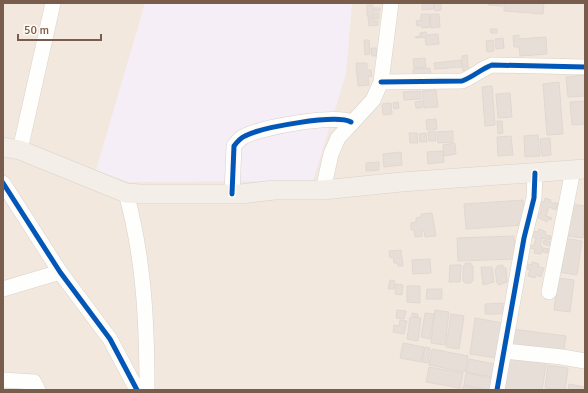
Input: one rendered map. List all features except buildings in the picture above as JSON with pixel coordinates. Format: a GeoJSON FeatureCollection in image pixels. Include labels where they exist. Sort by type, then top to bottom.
{"type":"FeatureCollection","features":[{"type":"Feature","properties":{"kind":"main road"},"geometry":{"type":"LineString","coordinates":[[11,148],[126,193],[232,194],[323,190],[401,182],[579,170]]}},
{"type":"Feature","properties":{"kind":"street"},"geometry":{"type":"LineString","coordinates":[[11,148],[53,3]]}},
{"type":"Feature","properties":{"kind":"street"},"geometry":{"type":"LineString","coordinates":[[323,190],[331,154],[338,138],[374,100],[381,82],[391,3]]}},
{"type":"Feature","properties":{"kind":"street"},"geometry":{"type":"LineString","coordinates":[[381,82],[462,81],[473,77],[485,68],[492,65],[585,66]]}},
{"type":"Feature","properties":{"kind":"street"},"geometry":{"type":"LineString","coordinates":[[232,194],[234,146],[238,140],[246,135],[275,127],[338,118],[352,122]]}},
{"type":"Feature","properties":{"kind":"street"},"geometry":{"type":"LineString","coordinates":[[549,292],[579,170]]}},
{"type":"Feature","properties":{"kind":"street"},"geometry":{"type":"LineString","coordinates":[[497,390],[524,238],[534,198],[535,173]]}},
{"type":"Feature","properties":{"kind":"street"},"geometry":{"type":"LineString","coordinates":[[3,183],[60,272],[110,339],[137,390]]}},
{"type":"Feature","properties":{"kind":"street"},"geometry":{"type":"LineString","coordinates":[[126,193],[139,247],[144,287],[147,390]]}},
{"type":"Feature","properties":{"kind":"street"},"geometry":{"type":"LineString","coordinates":[[3,289],[60,272]]}},
{"type":"Feature","properties":{"kind":"street"},"geometry":{"type":"LineString","coordinates":[[504,351],[585,361]]}},
{"type":"Feature","properties":{"kind":"street"},"geometry":{"type":"LineString","coordinates":[[3,380],[34,382],[38,390]]}},
{"type":"Feature","properties":{"kind":"shaded area"},"geometry":{"type":"Polygon","coordinates":[[[3,3],[585,3],[585,390],[3,390],[3,3]]]}},
{"type":"Feature","properties":{"kind":"shaded area"},"geometry":{"type":"Polygon","coordinates":[[[145,3],[352,3],[346,74],[313,181],[129,182],[96,170],[145,3]]]}},
{"type":"Feature","properties":{"kind":"cycle path"},"geometry":{"type":"LineString","coordinates":[[381,82],[462,81],[492,65],[585,67]]}},
{"type":"Feature","properties":{"kind":"cycle path"},"geometry":{"type":"LineString","coordinates":[[232,194],[234,146],[243,137],[254,132],[299,123],[330,120],[343,120],[351,122]]}},
{"type":"Feature","properties":{"kind":"cycle path"},"geometry":{"type":"LineString","coordinates":[[497,390],[524,238],[534,198],[535,173]]}},
{"type":"Feature","properties":{"kind":"cycle path"},"geometry":{"type":"LineString","coordinates":[[3,183],[60,272],[110,339],[137,390]]}}]}
